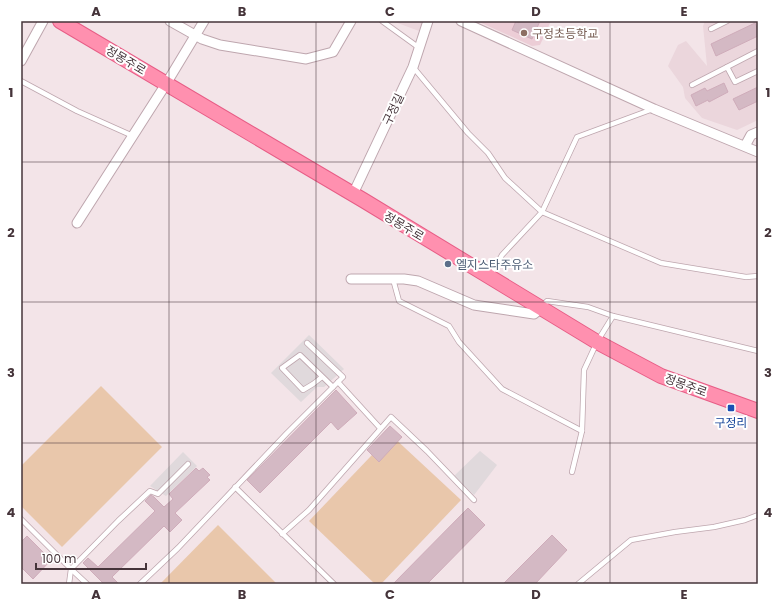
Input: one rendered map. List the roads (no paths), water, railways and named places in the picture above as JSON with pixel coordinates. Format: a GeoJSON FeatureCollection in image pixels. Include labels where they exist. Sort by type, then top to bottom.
{"type":"FeatureCollection","features":[{"type":"Feature","properties":{"kind":"main road","name":"정몽주로"},"geometry":{"type":"LineString","coordinates":[[60,21],[353,194],[540,309],[597,342],[661,376],[758,411]]}},
{"type":"Feature","properties":{"kind":"street"},"geometry":{"type":"LineString","coordinates":[[21,61],[42,21]]}},
{"type":"Feature","properties":{"kind":"street"},"geometry":{"type":"LineString","coordinates":[[170,21],[196,35],[220,45],[306,59],[333,52],[351,21]]}},
{"type":"Feature","properties":{"kind":"street"},"geometry":{"type":"LineString","coordinates":[[78,222],[166,84],[204,21]]}},
{"type":"Feature","properties":{"kind":"street","name":"구정길"},"geometry":{"type":"LineString","coordinates":[[353,194],[413,67],[418,47],[428,21]]}},
{"type":"Feature","properties":{"kind":"street"},"geometry":{"type":"LineString","coordinates":[[461,21],[654,109],[758,152]]}},
{"type":"Feature","properties":{"kind":"street"},"geometry":{"type":"LineString","coordinates":[[746,146],[751,135],[758,132]]}},
{"type":"Feature","properties":{"kind":"street"},"geometry":{"type":"LineString","coordinates":[[351,279],[393,279],[418,281],[474,305],[534,314],[540,309]]}},
{"type":"Feature","properties":{"kind":"lane"},"geometry":{"type":"LineString","coordinates":[[382,21],[418,47]]}},
{"type":"Feature","properties":{"kind":"lane"},"geometry":{"type":"LineString","coordinates":[[710,29],[727,21]]}},
{"type":"Feature","properties":{"kind":"lane"},"geometry":{"type":"LineString","coordinates":[[692,85],[758,50]]}},
{"type":"Feature","properties":{"kind":"lane"},"geometry":{"type":"LineString","coordinates":[[413,67],[468,133],[488,153],[505,178],[542,212],[660,263],[746,277],[758,276]]}},
{"type":"Feature","properties":{"kind":"lane"},"geometry":{"type":"LineString","coordinates":[[727,67],[734,82],[758,71]]}},
{"type":"Feature","properties":{"kind":"lane"},"geometry":{"type":"LineString","coordinates":[[21,81],[77,111],[132,136]]}},
{"type":"Feature","properties":{"kind":"lane"},"geometry":{"type":"LineString","coordinates":[[490,278],[502,255],[542,212],[577,137],[654,109]]}},
{"type":"Feature","properties":{"kind":"lane"},"geometry":{"type":"LineString","coordinates":[[393,279],[399,301],[449,326],[460,342],[502,389],[582,431]]}},
{"type":"Feature","properties":{"kind":"lane"},"geometry":{"type":"LineString","coordinates":[[540,309],[547,301],[588,307],[613,316],[758,351]]}},
{"type":"Feature","properties":{"kind":"lane"},"geometry":{"type":"LineString","coordinates":[[572,472],[582,431],[584,370],[597,342],[613,316]]}},
{"type":"Feature","properties":{"kind":"lane"},"geometry":{"type":"LineString","coordinates":[[140,584],[178,548],[235,487],[343,377],[307,343]]}},
{"type":"Feature","properties":{"kind":"lane"},"geometry":{"type":"LineString","coordinates":[[322,377],[303,390],[282,368],[300,355],[333,387]]}},
{"type":"Feature","properties":{"kind":"lane"},"geometry":{"type":"LineString","coordinates":[[338,382],[380,428]]}},
{"type":"Feature","properties":{"kind":"lane"},"geometry":{"type":"LineString","coordinates":[[282,534],[309,510],[391,417],[427,451],[474,500]]}},
{"type":"Feature","properties":{"kind":"lane"},"geometry":{"type":"LineString","coordinates":[[69,584],[71,569],[118,521],[150,491],[158,494],[188,464]]}},
{"type":"Feature","properties":{"kind":"lane"},"geometry":{"type":"LineString","coordinates":[[235,487],[334,584]]}},
{"type":"Feature","properties":{"kind":"lane"},"geometry":{"type":"LineString","coordinates":[[578,584],[631,540],[714,527],[745,520],[758,515]]}},
{"type":"Feature","properties":{"kind":"lane"},"geometry":{"type":"LineString","coordinates":[[21,519],[87,584]]}},
{"type":"Feature","properties":{"kind":"place","name":"구정초등학교"},"geometry":{"type":"Point","coordinates":[524,33]}},
{"type":"Feature","properties":{"kind":"place","name":"엘지스타주유소"},"geometry":{"type":"Point","coordinates":[448,264]}},
{"type":"Feature","properties":{"kind":"place","name":"구정리"},"geometry":{"type":"Point","coordinates":[731,408]}}]}
